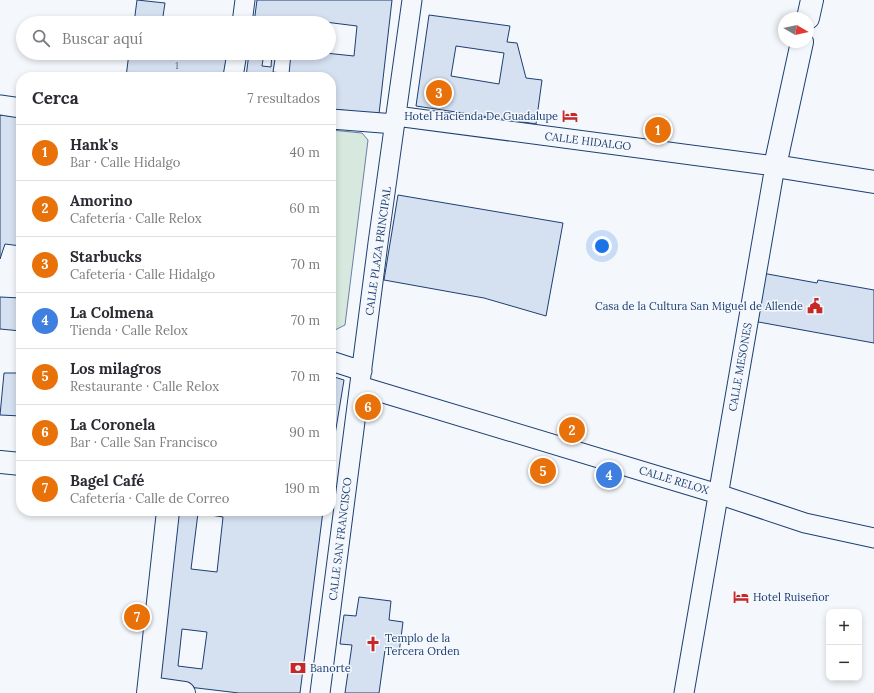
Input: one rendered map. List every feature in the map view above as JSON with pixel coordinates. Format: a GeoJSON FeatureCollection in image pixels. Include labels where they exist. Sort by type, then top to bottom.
{"type":"FeatureCollection","features":[{"type":"Feature","properties":{"kind":"main road"},"geometry":{"type":"LineString","coordinates":[[809,12],[812,0]]}},
{"type":"Feature","properties":{"kind":"main road","name":"CALLE MESONES"},"geometry":{"type":"LineString","coordinates":[[775,166],[801,48]]}},
{"type":"Feature","properties":{"kind":"main road","name":"CALLE HIDALGO"},"geometry":{"type":"LineString","coordinates":[[775,166],[874,182]]}},
{"type":"Feature","properties":{"kind":"main road"},"geometry":{"type":"LineString","coordinates":[[0,462],[16,464]]}},
{"type":"Feature","properties":{"kind":"main road"},"geometry":{"type":"LineString","coordinates":[[167,516],[148,690],[184,693]]}},
{"type":"Feature","properties":{"kind":"street"},"geometry":{"type":"LineString","coordinates":[[243,16],[245,0]]}},
{"type":"Feature","properties":{"kind":"street","name":"CALLE PLAZA PRINCIPAL"},"geometry":{"type":"LineString","coordinates":[[361,378],[412,0]]}},
{"type":"Feature","properties":{"kind":"street"},"geometry":{"type":"LineString","coordinates":[[234,72],[236,60]]}},
{"type":"Feature","properties":{"kind":"street"},"geometry":{"type":"LineString","coordinates":[[0,105],[16,107]]}},
{"type":"Feature","properties":{"kind":"street","name":"CALLE HIDALGO"},"geometry":{"type":"LineString","coordinates":[[336,119],[396,120],[775,166]]}},
{"type":"Feature","properties":{"kind":"street","name":"CALLE MESONES"},"geometry":{"type":"LineString","coordinates":[[684,693],[775,166]]}},
{"type":"Feature","properties":{"kind":"street","name":"CALLE RELOX"},"geometry":{"type":"LineString","coordinates":[[336,364],[361,378],[805,523],[874,538]]}},
{"type":"Feature","properties":{"kind":"street","name":"CALLE SAN FRANCISCO"},"geometry":{"type":"LineString","coordinates":[[320,693],[361,378]]}},
{"type":"Feature","properties":{"kind":"shaded area"},"geometry":{"type":"Polygon","coordinates":[[[336,130],[362,133],[368,140],[345,325],[336,330],[336,130]]]}},
{"type":"Feature","properties":{"kind":"building"},"geometry":{"type":"Polygon","coordinates":[[[137,0],[165,3],[163,16],[135,16],[137,0]]]}},
{"type":"Feature","properties":{"kind":"building"},"geometry":{"type":"Polygon","coordinates":[[[257,0],[392,0],[379,114],[336,110],[336,72],[289,72],[290,60],[336,60],[336,54],[354,56],[357,26],[336,23],[336,16],[255,16],[257,0]]]}},
{"type":"Feature","properties":{"kind":"building"},"geometry":{"type":"Polygon","coordinates":[[[429,15],[510,26],[507,42],[517,43],[526,78],[542,80],[536,124],[416,106],[429,15]],[[456,46],[451,76],[499,84],[504,53],[456,46]]]}},
{"type":"Feature","properties":{"kind":"building"},"geometry":{"type":"Polygon","coordinates":[[[128,60],[227,60],[226,72],[127,72],[128,60]]]}},
{"type":"Feature","properties":{"kind":"building"},"geometry":{"type":"Polygon","coordinates":[[[248,60],[263,60],[262,66],[271,67],[272,60],[275,60],[273,72],[247,72],[248,60]]]}},
{"type":"Feature","properties":{"kind":"building"},"geometry":{"type":"Polygon","coordinates":[[[0,115],[16,117],[16,245],[5,244],[0,259],[0,115]]]}},
{"type":"Feature","properties":{"kind":"building"},"geometry":{"type":"Polygon","coordinates":[[[398,195],[563,223],[546,316],[484,298],[384,280],[398,195]]]}},
{"type":"Feature","properties":{"kind":"building","name":"Casa de la Cultura San Miguel de Allende"},"geometry":{"type":"Polygon","coordinates":[[[762,273],[817,283],[818,280],[874,290],[874,343],[753,321],[762,273]]]}},
{"type":"Feature","properties":{"kind":"building"},"geometry":{"type":"Polygon","coordinates":[[[0,297],[16,298],[16,331],[0,329],[0,297]]]}},
{"type":"Feature","properties":{"kind":"building"},"geometry":{"type":"Polygon","coordinates":[[[4,373],[16,373],[16,416],[0,415],[4,373]]]}},
{"type":"Feature","properties":{"kind":"building"},"geometry":{"type":"Polygon","coordinates":[[[336,378],[344,380],[336,429],[336,378]]]}},
{"type":"Feature","properties":{"kind":"building"},"geometry":{"type":"Polygon","coordinates":[[[174,516],[198,516],[191,569],[217,572],[223,517],[217,516],[322,516],[300,693],[239,693],[155,683],[174,516]],[[182,629],[178,666],[202,669],[207,632],[182,629]]]}},
{"type":"Feature","properties":{"kind":"building","name":"Templo de la Tercera Orden"},"geometry":{"type":"Polygon","coordinates":[[[359,597],[391,601],[389,620],[403,622],[399,653],[385,650],[379,693],[345,693],[352,645],[340,644],[344,615],[356,616],[359,597]]]}},
{"type":"Feature","properties":{"kind":"place","name":"Starbucks"},"geometry":{"type":"Point","coordinates":[439,93]}},
{"type":"Feature","properties":{"kind":"place","name":"Hotel Hacienda De Guadalupe"},"geometry":{"type":"Point","coordinates":[570,116]}},
{"type":"Feature","properties":{"kind":"place","name":"Hank's"},"geometry":{"type":"Point","coordinates":[658,130]}},
{"type":"Feature","properties":{"kind":"place","name":"Casa de la Cultura San Miguel de Allende"},"geometry":{"type":"Point","coordinates":[815,306]}},
{"type":"Feature","properties":{"kind":"place","name":"La Coronela"},"geometry":{"type":"Point","coordinates":[368,407]}},
{"type":"Feature","properties":{"kind":"place","name":"Amorino"},"geometry":{"type":"Point","coordinates":[572,430]}},
{"type":"Feature","properties":{"kind":"place","name":"Los milagros"},"geometry":{"type":"Point","coordinates":[543,471]}},
{"type":"Feature","properties":{"kind":"place","name":"La Colmena"},"geometry":{"type":"Point","coordinates":[609,475]}},
{"type":"Feature","properties":{"kind":"place","name":"Hotel Ruiseñor"},"geometry":{"type":"Point","coordinates":[741,597]}},
{"type":"Feature","properties":{"kind":"place","name":"Bagel Café"},"geometry":{"type":"Point","coordinates":[137,617]}},
{"type":"Feature","properties":{"kind":"place","name":"Templo de la Tercera Orden"},"geometry":{"type":"Point","coordinates":[373,644]}},
{"type":"Feature","properties":{"kind":"place","name":"Banorte"},"geometry":{"type":"Point","coordinates":[298,668]}}]}
